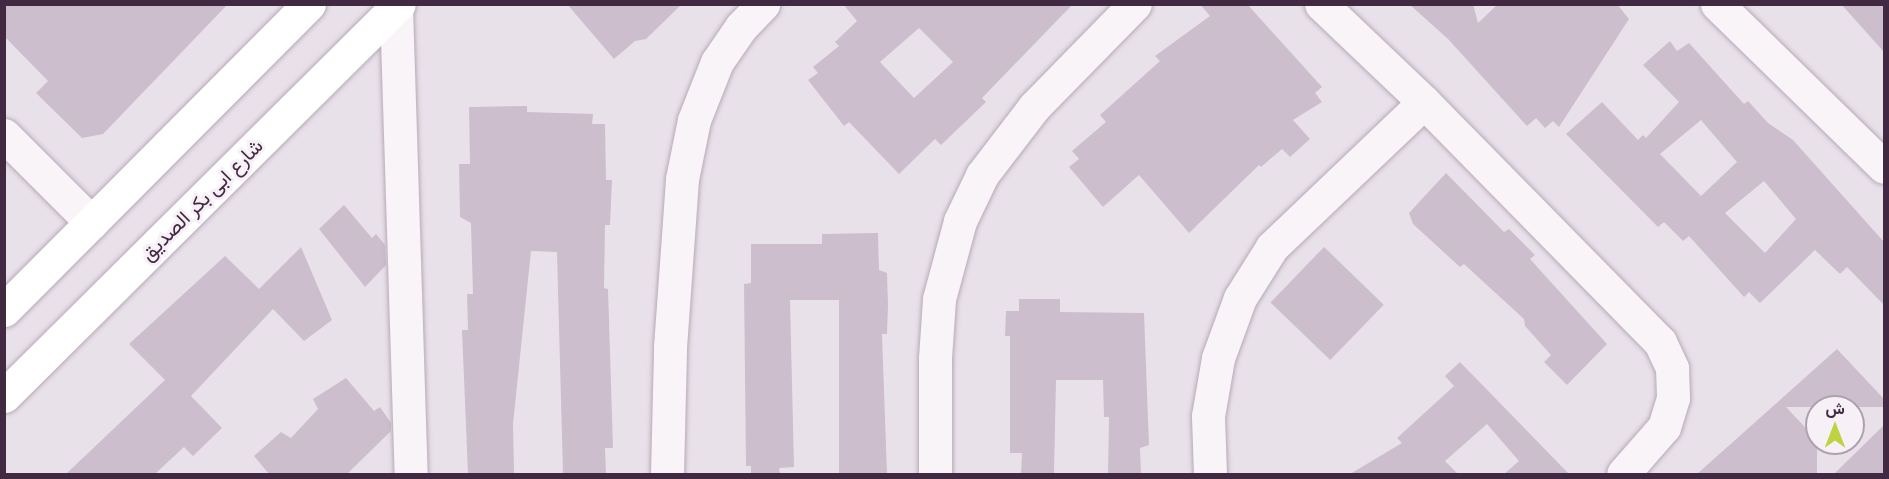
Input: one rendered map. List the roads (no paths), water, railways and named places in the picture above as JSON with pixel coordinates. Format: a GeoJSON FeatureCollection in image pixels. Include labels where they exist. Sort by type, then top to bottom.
{"type":"FeatureCollection","features":[{"type":"Feature","properties":{"kind":"main road"},"geometry":{"type":"LineString","coordinates":[[4,310],[309,4]]}},
{"type":"Feature","properties":{"kind":"main road","name":"شارع ابى بكر الصديق"},"geometry":{"type":"LineString","coordinates":[[4,396],[398,6]]}},
{"type":"Feature","properties":{"kind":"street"},"geometry":{"type":"LineString","coordinates":[[667,474],[681,190],[692,130],[717,62],[741,27],[763,4]]}},
{"type":"Feature","properties":{"kind":"street"},"geometry":{"type":"LineString","coordinates":[[935,474],[934,358],[939,299],[960,221],[982,176],[1034,107],[1135,4]]}},
{"type":"Feature","properties":{"kind":"street"},"geometry":{"type":"LineString","coordinates":[[1321,4],[1424,102],[1660,342],[1672,368],[1673,398],[1664,427],[1623,474]]}},
{"type":"Feature","properties":{"kind":"street"},"geometry":{"type":"LineString","coordinates":[[1718,4],[1884,167]]}},
{"type":"Feature","properties":{"kind":"street"},"geometry":{"type":"LineString","coordinates":[[398,6],[411,474]]}},
{"type":"Feature","properties":{"kind":"street"},"geometry":{"type":"LineString","coordinates":[[1210,474],[1208,416],[1218,358],[1240,298],[1272,247],[1424,102]]}},
{"type":"Feature","properties":{"kind":"street"},"geometry":{"type":"LineString","coordinates":[[4,135],[92,223]]}}]}
